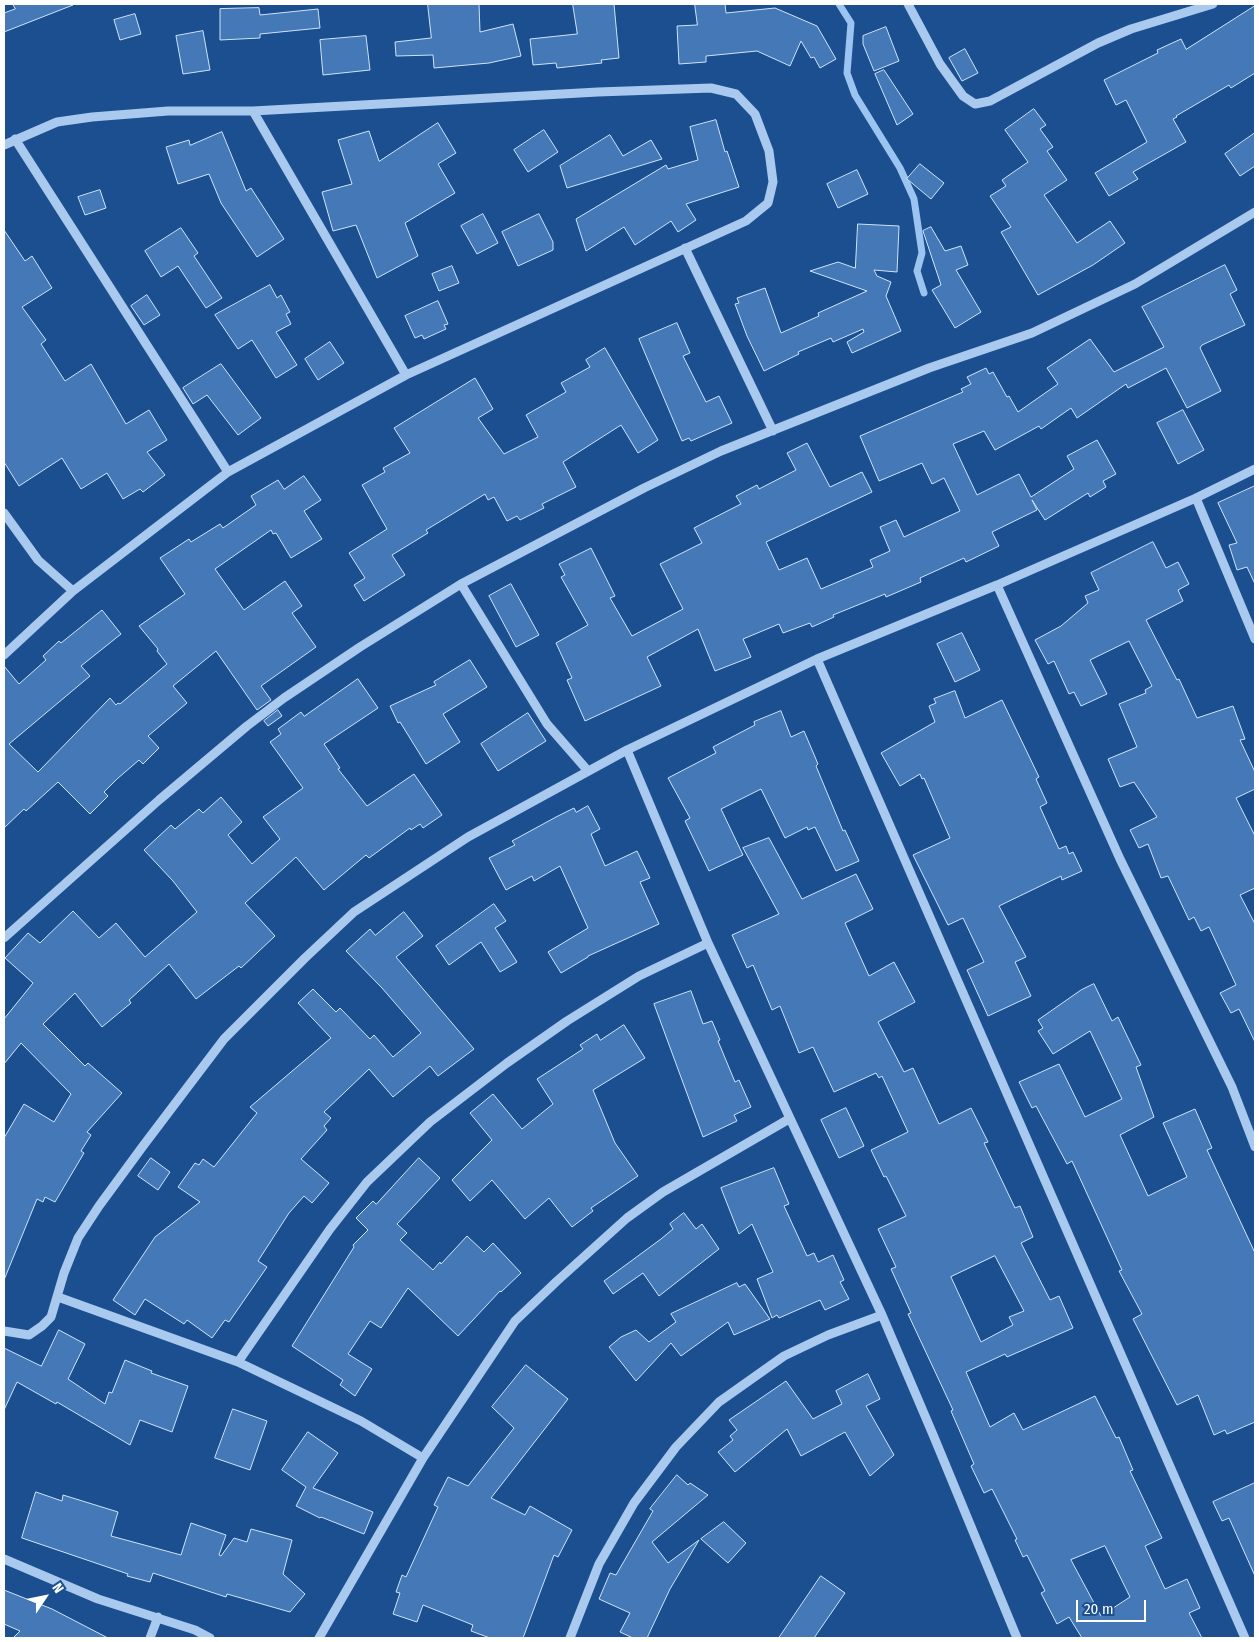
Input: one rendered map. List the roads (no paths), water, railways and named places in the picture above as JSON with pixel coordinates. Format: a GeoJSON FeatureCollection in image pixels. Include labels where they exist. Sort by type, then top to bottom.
{"type":"FeatureCollection","features":[{"type":"Feature","properties":{"kind":"street"},"geometry":{"type":"LineString","coordinates":[[908,4],[940,64],[963,96],[976,104],[990,101],[1066,60],[1123,33],[1213,4]]}},
{"type":"Feature","properties":{"kind":"street"},"geometry":{"type":"LineString","coordinates":[[4,145],[57,122],[168,110],[253,111],[607,91],[711,88],[736,94],[755,114],[769,151],[773,182],[768,204],[746,221],[406,375],[228,472],[73,591],[4,655]]}},
{"type":"Feature","properties":{"kind":"street"},"geometry":{"type":"LineString","coordinates":[[253,111],[406,375]]}},
{"type":"Feature","properties":{"kind":"street"},"geometry":{"type":"LineString","coordinates":[[15,140],[228,472]]}},
{"type":"Feature","properties":{"kind":"street"},"geometry":{"type":"LineString","coordinates":[[4,938],[159,800],[247,726],[284,698],[360,647],[461,584],[644,488],[721,451],[929,368],[1032,333],[1135,284],[1255,212]]}},
{"type":"Feature","properties":{"kind":"street"},"geometry":{"type":"LineString","coordinates":[[685,248],[772,431]]}},
{"type":"Feature","properties":{"kind":"street"},"geometry":{"type":"LineString","coordinates":[[4,1331],[30,1335],[51,1317],[64,1273],[78,1238],[143,1146],[224,1039],[354,912],[468,837],[626,750],[817,659],[997,585],[1196,498],[1255,470]]}},
{"type":"Feature","properties":{"kind":"street"},"geometry":{"type":"LineString","coordinates":[[1196,498],[1255,639]]}},
{"type":"Feature","properties":{"kind":"street"},"geometry":{"type":"LineString","coordinates":[[4,513],[38,560],[73,591]]}},
{"type":"Feature","properties":{"kind":"street"},"geometry":{"type":"LineString","coordinates":[[461,584],[547,724],[588,771]]}},
{"type":"Feature","properties":{"kind":"street"},"geometry":{"type":"LineString","coordinates":[[997,585],[1120,859],[1232,1087],[1255,1147]]}},
{"type":"Feature","properties":{"kind":"street"},"geometry":{"type":"LineString","coordinates":[[817,659],[1245,1638]]}},
{"type":"Feature","properties":{"kind":"street"},"geometry":{"type":"LineString","coordinates":[[626,750],[708,943],[882,1315],[1017,1638]]}},
{"type":"Feature","properties":{"kind":"street"},"geometry":{"type":"LineString","coordinates":[[238,1362],[330,1229],[367,1182],[430,1122],[566,1021],[639,976],[708,943]]}},
{"type":"Feature","properties":{"kind":"street"},"geometry":{"type":"LineString","coordinates":[[319,1638],[422,1458],[515,1321],[627,1218],[663,1192],[789,1119]]}},
{"type":"Feature","properties":{"kind":"street"},"geometry":{"type":"LineString","coordinates":[[58,1297],[238,1362],[361,1421],[422,1458]]}},
{"type":"Feature","properties":{"kind":"street"},"geometry":{"type":"LineString","coordinates":[[570,1638],[600,1564],[634,1503],[676,1447],[719,1402],[784,1356],[828,1335],[882,1315]]}},
{"type":"Feature","properties":{"kind":"street"},"geometry":{"type":"LineString","coordinates":[[4,1559],[98,1599],[196,1630],[210,1638]]}},
{"type":"Feature","properties":{"kind":"street"},"geometry":{"type":"LineString","coordinates":[[150,1638],[158,1617]]}},
{"type":"Feature","properties":{"kind":"waterway"},"geometry":{"type":"LineString","coordinates":[[839,4],[851,23],[847,73],[855,95],[900,168],[914,199],[922,253],[917,271],[924,293]]}}]}
